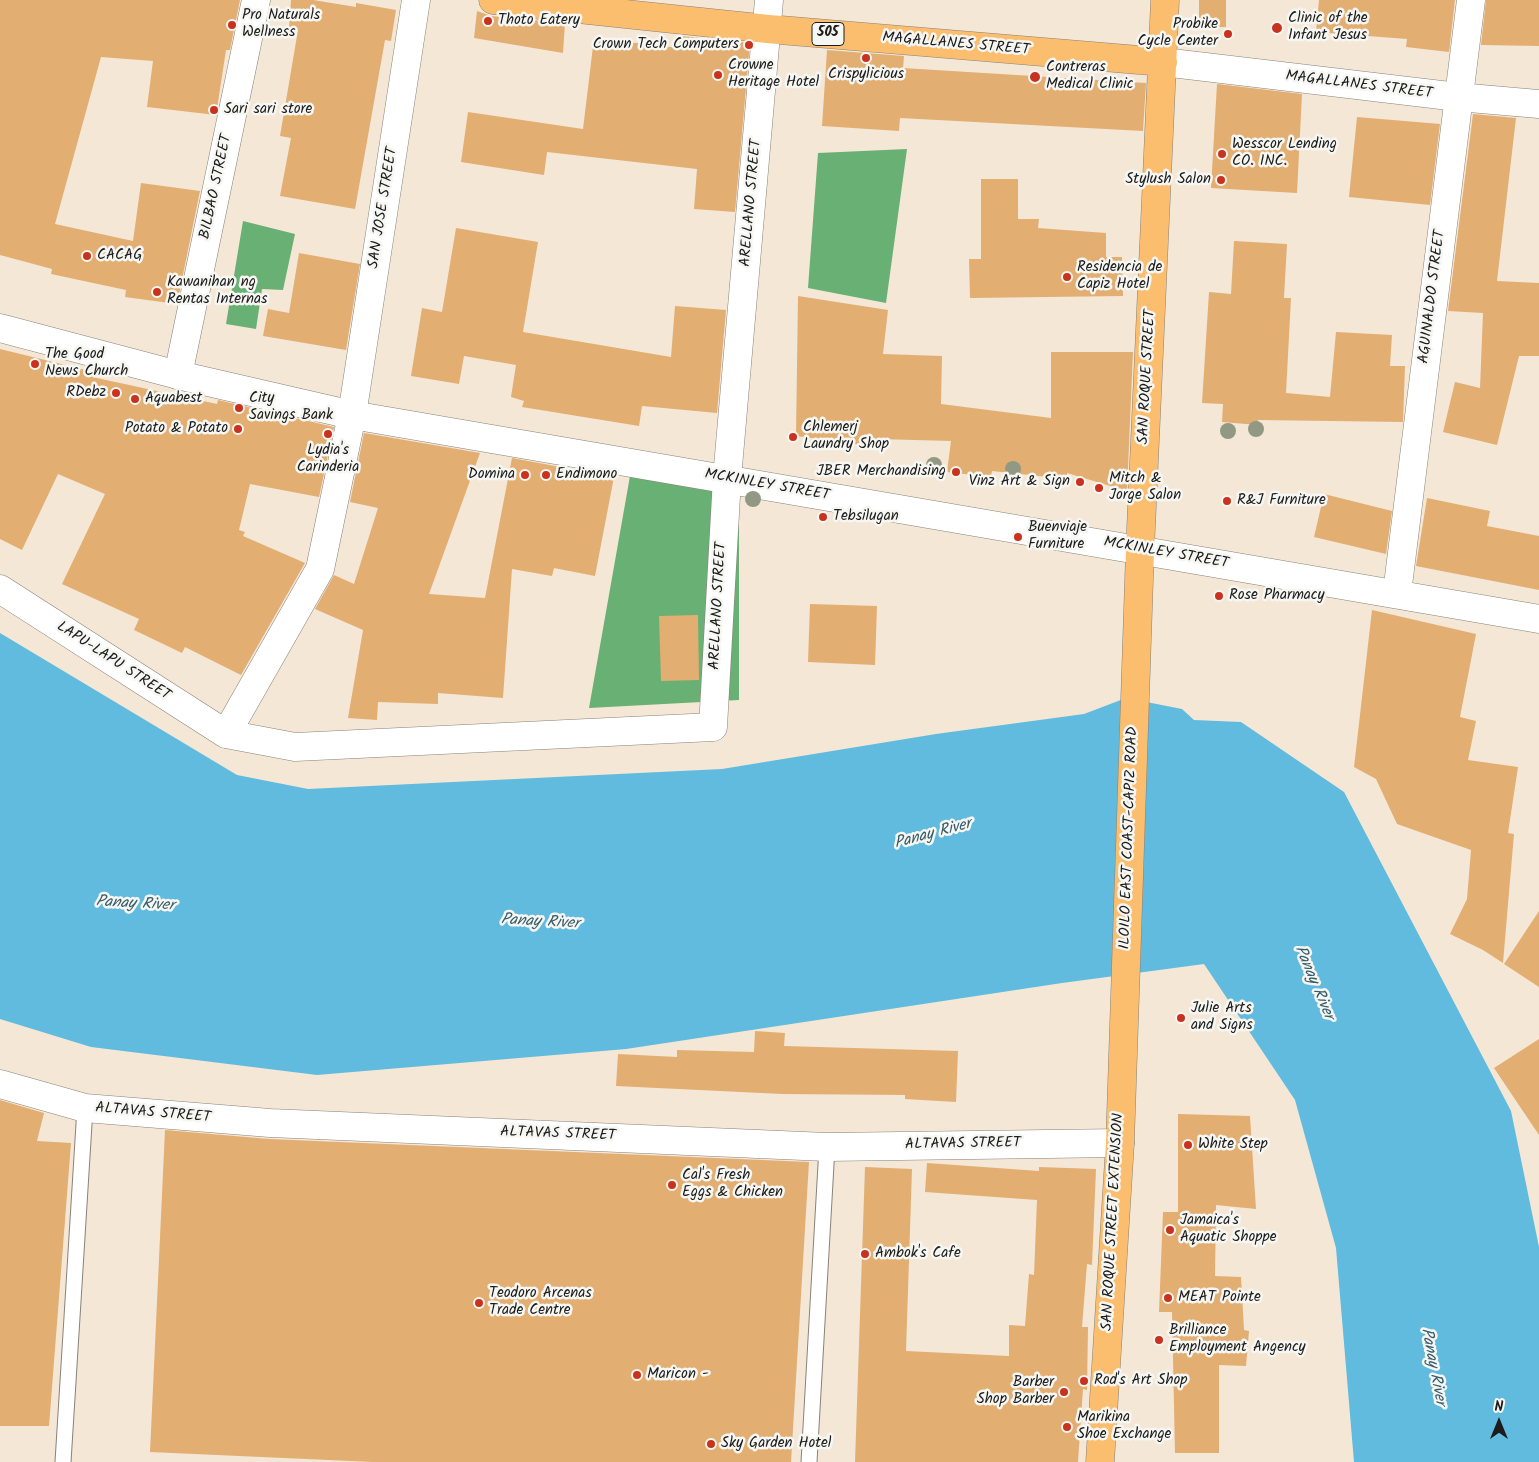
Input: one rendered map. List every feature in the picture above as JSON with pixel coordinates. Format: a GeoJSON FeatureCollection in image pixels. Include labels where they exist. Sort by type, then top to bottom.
{"type":"FeatureCollection","features":[{"type":"Feature","properties":{"kind":"main road","name":"MAGALLANES STREET"},"geometry":{"type":"LineString","coordinates":[[493,0],[768,29],[1163,62]]}},
{"type":"Feature","properties":{"kind":"main road","name":"SAN ROQUE STREET"},"geometry":{"type":"LineString","coordinates":[[1136,694],[1140,550],[1165,0]]}},
{"type":"Feature","properties":{"kind":"main road","name":"ILOILO EAST COAST-CAPIZ ROAD"},"geometry":{"type":"LineString","coordinates":[[1124,981],[1136,694]]}},
{"type":"Feature","properties":{"kind":"main road","name":"SAN ROQUE STREET EXTENSION"},"geometry":{"type":"LineString","coordinates":[[1100,1462],[1120,1143],[1124,981]]}},
{"type":"Feature","properties":{"kind":"street","name":"BILBAO STREET"},"geometry":{"type":"LineString","coordinates":[[178,375],[256,0]]}},
{"type":"Feature","properties":{"kind":"street","name":"SAN JOSE STREET"},"geometry":{"type":"LineString","coordinates":[[226,734],[320,569],[352,415],[416,0]]}},
{"type":"Feature","properties":{"kind":"street","name":"ARELLANO STREET"},"geometry":{"type":"LineString","coordinates":[[226,734],[295,746],[713,727],[726,478],[768,29],[769,0]]}},
{"type":"Feature","properties":{"kind":"street","name":"AGUINALDO STREET"},"geometry":{"type":"LineString","coordinates":[[1397,593],[1471,0]]}},
{"type":"Feature","properties":{"kind":"street","name":"MAGALLANES STREET"},"geometry":{"type":"LineString","coordinates":[[1163,62],[1458,97],[1539,104]]}},
{"type":"Feature","properties":{"kind":"street","name":"MCKINLEY STREET"},"geometry":{"type":"LineString","coordinates":[[0,328],[178,375],[352,415],[1397,593],[1539,619]]}},
{"type":"Feature","properties":{"kind":"street","name":"LAPU-LAPU STREET"},"geometry":{"type":"LineString","coordinates":[[0,589],[226,734]]}},
{"type":"Feature","properties":{"kind":"street","name":"ALTAVAS STREET"},"geometry":{"type":"LineString","coordinates":[[0,1084],[85,1108],[270,1123],[827,1147],[1120,1143]]}},
{"type":"Feature","properties":{"kind":"lane"},"geometry":{"type":"LineString","coordinates":[[63,1462],[85,1108]]}},
{"type":"Feature","properties":{"kind":"lane"},"geometry":{"type":"LineString","coordinates":[[809,1462],[827,1147]]}},
{"type":"Feature","properties":{"kind":"green space"},"geometry":{"type":"Polygon","coordinates":[[[907,149],[886,303],[808,288],[818,153],[907,149]]]}},
{"type":"Feature","properties":{"kind":"green space"},"geometry":{"type":"Polygon","coordinates":[[[243,221],[295,234],[283,290],[262,289],[256,329],[226,324],[243,221]]]}},
{"type":"Feature","properties":{"kind":"green space"},"geometry":{"type":"Polygon","coordinates":[[[630,476],[739,490],[739,700],[589,708],[630,476]]]}},
{"type":"Feature","properties":{"kind":"water","name":"Panay River"},"geometry":{"type":"Polygon","coordinates":[[[0,633],[237,775],[308,789],[722,769],[936,734],[1084,714],[1126,698],[1182,709],[1194,720],[1241,722],[1344,792],[1511,1111],[1539,1247],[1539,1462],[1354,1462],[1336,1248],[1295,1100],[1204,964],[1062,983],[626,1049],[317,1075],[91,1047],[0,1019],[0,633]]]}},
{"type":"Feature","properties":{"kind":"building"},"geometry":{"type":"Polygon","coordinates":[[[0,0],[240,0],[230,50],[226,50],[216,115],[147,107],[153,61],[101,57],[55,224],[133,241],[141,183],[200,191],[177,304],[125,297],[126,290],[51,274],[52,269],[0,255],[0,0]]]}},
{"type":"Feature","properties":{"kind":"building"},"geometry":{"type":"Polygon","coordinates":[[[291,0],[313,0],[356,7],[356,3],[396,10],[391,41],[385,40],[355,209],[280,196],[291,138],[280,136],[298,30],[289,29],[291,0]]]}},
{"type":"Feature","properties":{"kind":"building"},"geometry":{"type":"Polygon","coordinates":[[[1199,0],[1226,0],[1226,27],[1199,27],[1199,0]]]}},
{"type":"Feature","properties":{"kind":"building"},"geometry":{"type":"Polygon","coordinates":[[[1319,0],[1455,0],[1449,52],[1406,47],[1407,39],[1316,32],[1319,0]]]}},
{"type":"Feature","properties":{"kind":"building"},"geometry":{"type":"Polygon","coordinates":[[[1486,0],[1539,0],[1539,46],[1481,45],[1486,0]]]}},
{"type":"Feature","properties":{"kind":"building"},"geometry":{"type":"Polygon","coordinates":[[[477,11],[491,16],[565,23],[563,53],[474,38],[477,11]]]}},
{"type":"Feature","properties":{"kind":"building"},"geometry":{"type":"Polygon","coordinates":[[[681,36],[750,43],[735,212],[694,209],[697,169],[547,152],[544,175],[461,162],[468,112],[583,129],[594,38],[679,48],[681,36]]]}},
{"type":"Feature","properties":{"kind":"building"},"geometry":{"type":"Polygon","coordinates":[[[827,50],[904,56],[903,68],[1146,83],[1143,131],[900,118],[899,131],[822,126],[827,50]]]}},
{"type":"Feature","properties":{"kind":"building"},"geometry":{"type":"Polygon","coordinates":[[[1217,84],[1302,94],[1297,193],[1211,188],[1217,84]]]}},
{"type":"Feature","properties":{"kind":"building"},"geometry":{"type":"Polygon","coordinates":[[[1473,114],[1516,118],[1497,281],[1539,283],[1539,356],[1519,356],[1497,445],[1443,432],[1455,382],[1480,388],[1483,313],[1448,311],[1473,114]]]}},
{"type":"Feature","properties":{"kind":"building"},"geometry":{"type":"Polygon","coordinates":[[[1357,117],[1440,124],[1430,205],[1349,197],[1357,117]]]}},
{"type":"Feature","properties":{"kind":"building"},"geometry":{"type":"Polygon","coordinates":[[[981,179],[1018,179],[1018,219],[1039,219],[1038,228],[1106,233],[1106,257],[1122,257],[1123,296],[970,298],[969,259],[981,259],[981,179]]]}},
{"type":"Feature","properties":{"kind":"building"},"geometry":{"type":"Polygon","coordinates":[[[456,228],[538,242],[523,332],[671,357],[675,306],[726,310],[717,413],[642,406],[639,426],[522,407],[524,401],[511,397],[516,365],[464,356],[459,384],[411,376],[422,308],[442,312],[456,228]]]}},
{"type":"Feature","properties":{"kind":"building"},"geometry":{"type":"Polygon","coordinates":[[[1234,241],[1287,244],[1284,298],[1291,298],[1286,393],[1330,397],[1336,332],[1392,335],[1390,366],[1405,366],[1403,422],[1258,420],[1258,425],[1222,422],[1223,404],[1202,403],[1209,292],[1231,294],[1234,241]]]}},
{"type":"Feature","properties":{"kind":"building"},"geometry":{"type":"Polygon","coordinates":[[[299,253],[360,264],[346,350],[263,336],[268,309],[289,313],[299,253]]]}},
{"type":"Feature","properties":{"kind":"building"},"geometry":{"type":"Polygon","coordinates":[[[798,296],[888,310],[883,354],[942,356],[941,404],[1051,418],[1051,352],[1133,352],[1127,491],[1067,473],[1067,479],[992,471],[991,477],[947,472],[951,441],[878,439],[877,447],[796,436],[798,296]]]}},
{"type":"Feature","properties":{"kind":"building"},"geometry":{"type":"Polygon","coordinates":[[[0,349],[94,372],[92,377],[217,404],[218,400],[334,427],[319,497],[250,484],[239,530],[245,532],[243,536],[305,563],[241,675],[185,647],[182,653],[134,630],[139,619],[62,584],[105,494],[58,474],[22,550],[0,539],[0,349]]]}},
{"type":"Feature","properties":{"kind":"building"},"geometry":{"type":"Polygon","coordinates":[[[364,433],[480,453],[429,594],[485,598],[512,458],[614,477],[595,576],[554,568],[552,576],[512,569],[503,698],[438,693],[438,704],[378,702],[377,720],[348,718],[363,630],[315,609],[334,575],[354,584],[378,508],[350,502],[364,433]]]}},
{"type":"Feature","properties":{"kind":"building"},"geometry":{"type":"Polygon","coordinates":[[[1324,494],[1392,511],[1386,554],[1314,537],[1324,494]]]}},
{"type":"Feature","properties":{"kind":"building"},"geometry":{"type":"Polygon","coordinates":[[[1427,498],[1490,511],[1487,526],[1539,536],[1539,590],[1416,566],[1427,498]]]}},
{"type":"Feature","properties":{"kind":"building"},"geometry":{"type":"Polygon","coordinates":[[[810,604],[877,606],[875,665],[808,662],[810,604]]]}},
{"type":"Feature","properties":{"kind":"building"},"geometry":{"type":"Polygon","coordinates":[[[1372,610],[1476,634],[1460,717],[1476,721],[1468,760],[1518,767],[1508,833],[1514,834],[1503,963],[1483,950],[1450,934],[1467,899],[1471,850],[1397,824],[1376,779],[1354,767],[1372,610]]]}},
{"type":"Feature","properties":{"kind":"building"},"geometry":{"type":"Polygon","coordinates":[[[698,615],[699,680],[661,681],[659,616],[698,615]]]}},
{"type":"Feature","properties":{"kind":"building"},"geometry":{"type":"Polygon","coordinates":[[[1539,911],[1539,987],[1504,964],[1539,911]]]}},
{"type":"Feature","properties":{"kind":"building"},"geometry":{"type":"Polygon","coordinates":[[[755,1031],[785,1033],[784,1046],[958,1051],[956,1102],[905,1099],[905,1095],[782,1094],[616,1086],[618,1054],[677,1057],[677,1050],[754,1052],[755,1031]]]}},
{"type":"Feature","properties":{"kind":"building"},"geometry":{"type":"Polygon","coordinates":[[[1539,1039],[1539,1135],[1494,1068],[1539,1039]]]}},
{"type":"Feature","properties":{"kind":"building"},"geometry":{"type":"Polygon","coordinates":[[[0,1100],[44,1113],[37,1141],[71,1143],[49,1426],[0,1426],[0,1100]]]}},
{"type":"Feature","properties":{"kind":"building"},"geometry":{"type":"Polygon","coordinates":[[[1178,1114],[1250,1116],[1256,1209],[1216,1205],[1215,1276],[1241,1277],[1244,1330],[1249,1331],[1246,1366],[1219,1365],[1219,1453],[1175,1453],[1172,1312],[1159,1312],[1163,1212],[1178,1212],[1178,1114]]]}},
{"type":"Feature","properties":{"kind":"building","name":"Teodoro Arcenas Trade Centre"},"geometry":{"type":"Polygon","coordinates":[[[165,1130],[269,1139],[809,1162],[791,1462],[373,1462],[150,1452],[165,1130]]]}},
{"type":"Feature","properties":{"kind":"building"},"geometry":{"type":"Polygon","coordinates":[[[927,1163],[1039,1171],[1039,1167],[1096,1169],[1092,1265],[1087,1264],[1082,1327],[1088,1327],[1087,1390],[1083,1389],[1078,1462],[855,1462],[865,1167],[912,1169],[906,1351],[1009,1356],[1009,1325],[1025,1326],[1029,1274],[1034,1275],[1037,1200],[925,1192],[927,1163]]]}},
{"type":"Feature","properties":{"kind":"place","name":"Thoto Eatery"},"geometry":{"type":"Point","coordinates":[488,21]}},
{"type":"Feature","properties":{"kind":"place","name":"Pro Naturals Wellness"},"geometry":{"type":"Point","coordinates":[232,25]}},
{"type":"Feature","properties":{"kind":"place","name":"Clinic of the Infant Jesus"},"geometry":{"type":"Point","coordinates":[1277,28]}},
{"type":"Feature","properties":{"kind":"place","name":"Probike Cycle Center"},"geometry":{"type":"Point","coordinates":[1228,34]}},
{"type":"Feature","properties":{"kind":"place","name":"Crown Tech Computers"},"geometry":{"type":"Point","coordinates":[749,45]}},
{"type":"Feature","properties":{"kind":"place","name":"Crispylicious"},"geometry":{"type":"Point","coordinates":[866,58]}},
{"type":"Feature","properties":{"kind":"place","name":"Crowne Heritage Hotel"},"geometry":{"type":"Point","coordinates":[718,75]}},
{"type":"Feature","properties":{"kind":"place","name":"Contreras Medical Clinic"},"geometry":{"type":"Point","coordinates":[1035,77]}},
{"type":"Feature","properties":{"kind":"place","name":"Sari sari store"},"geometry":{"type":"Point","coordinates":[214,110]}},
{"type":"Feature","properties":{"kind":"place","name":"Wesscor Lending CO. INC."},"geometry":{"type":"Point","coordinates":[1222,154]}},
{"type":"Feature","properties":{"kind":"place","name":"Stylush Salon"},"geometry":{"type":"Point","coordinates":[1221,180]}},
{"type":"Feature","properties":{"kind":"place","name":"CACAG"},"geometry":{"type":"Point","coordinates":[87,256]}},
{"type":"Feature","properties":{"kind":"place","name":"Residencia de Capiz Hotel"},"geometry":{"type":"Point","coordinates":[1067,277]}},
{"type":"Feature","properties":{"kind":"place","name":"Kawanihan ng Rentas Internas"},"geometry":{"type":"Point","coordinates":[157,292]}},
{"type":"Feature","properties":{"kind":"place","name":"The Good News Church"},"geometry":{"type":"Point","coordinates":[35,364]}},
{"type":"Feature","properties":{"kind":"place","name":"RDebz"},"geometry":{"type":"Point","coordinates":[116,393]}},
{"type":"Feature","properties":{"kind":"place","name":"Aquabest"},"geometry":{"type":"Point","coordinates":[135,399]}},
{"type":"Feature","properties":{"kind":"place","name":"City Savings Bank"},"geometry":{"type":"Point","coordinates":[239,408]}},
{"type":"Feature","properties":{"kind":"place","name":"Potato & Potato"},"geometry":{"type":"Point","coordinates":[238,429]}},
{"type":"Feature","properties":{"kind":"place","name":"Lydia's Carinderia"},"geometry":{"type":"Point","coordinates":[328,434]}},
{"type":"Feature","properties":{"kind":"place","name":"Chlemerj Laundry Shop"},"geometry":{"type":"Point","coordinates":[793,437]}},
{"type":"Feature","properties":{"kind":"place","name":"JBER Merchandising"},"geometry":{"type":"Point","coordinates":[956,472]}},
{"type":"Feature","properties":{"kind":"place","name":"Domina"},"geometry":{"type":"Point","coordinates":[525,475]}},
{"type":"Feature","properties":{"kind":"place","name":"Endimono"},"geometry":{"type":"Point","coordinates":[546,475]}},
{"type":"Feature","properties":{"kind":"place","name":"Vinz Art & Sign"},"geometry":{"type":"Point","coordinates":[1080,482]}},
{"type":"Feature","properties":{"kind":"place","name":"Mitch & Jorge Salon"},"geometry":{"type":"Point","coordinates":[1099,488]}},
{"type":"Feature","properties":{"kind":"place","name":"R&J Furniture"},"geometry":{"type":"Point","coordinates":[1227,501]}},
{"type":"Feature","properties":{"kind":"place","name":"Tebsilugan"},"geometry":{"type":"Point","coordinates":[823,517]}},
{"type":"Feature","properties":{"kind":"place","name":"Buenviaje Furniture"},"geometry":{"type":"Point","coordinates":[1018,537]}},
{"type":"Feature","properties":{"kind":"place","name":"Rose Pharmacy"},"geometry":{"type":"Point","coordinates":[1219,596]}},
{"type":"Feature","properties":{"kind":"place","name":"Julie Arts and Signs"},"geometry":{"type":"Point","coordinates":[1181,1018]}},
{"type":"Feature","properties":{"kind":"place","name":"White Step"},"geometry":{"type":"Point","coordinates":[1188,1145]}},
{"type":"Feature","properties":{"kind":"place","name":"Cal's Fresh Eggs & Chicken"},"geometry":{"type":"Point","coordinates":[672,1185]}},
{"type":"Feature","properties":{"kind":"place","name":"Jamaica's Aquatic Shoppe"},"geometry":{"type":"Point","coordinates":[1170,1230]}},
{"type":"Feature","properties":{"kind":"place","name":"Ambok's Cafe"},"geometry":{"type":"Point","coordinates":[865,1254]}},
{"type":"Feature","properties":{"kind":"place","name":"MEAT Pointe"},"geometry":{"type":"Point","coordinates":[1168,1298]}},
{"type":"Feature","properties":{"kind":"place","name":"Teodoro Arcenas Trade Centre"},"geometry":{"type":"Point","coordinates":[479,1303]}},
{"type":"Feature","properties":{"kind":"place","name":"Brilliance Employment Angency"},"geometry":{"type":"Point","coordinates":[1159,1340]}},
{"type":"Feature","properties":{"kind":"place","name":"Maricon -"},"geometry":{"type":"Point","coordinates":[637,1375]}},
{"type":"Feature","properties":{"kind":"place","name":"Rod's Art Shop"},"geometry":{"type":"Point","coordinates":[1084,1381]}},
{"type":"Feature","properties":{"kind":"place","name":"Barber Shop Barber"},"geometry":{"type":"Point","coordinates":[1064,1392]}},
{"type":"Feature","properties":{"kind":"place","name":"Marikina Shoe Exchange"},"geometry":{"type":"Point","coordinates":[1067,1427]}},
{"type":"Feature","properties":{"kind":"place","name":"Sky Garden Hotel"},"geometry":{"type":"Point","coordinates":[711,1444]}}]}
